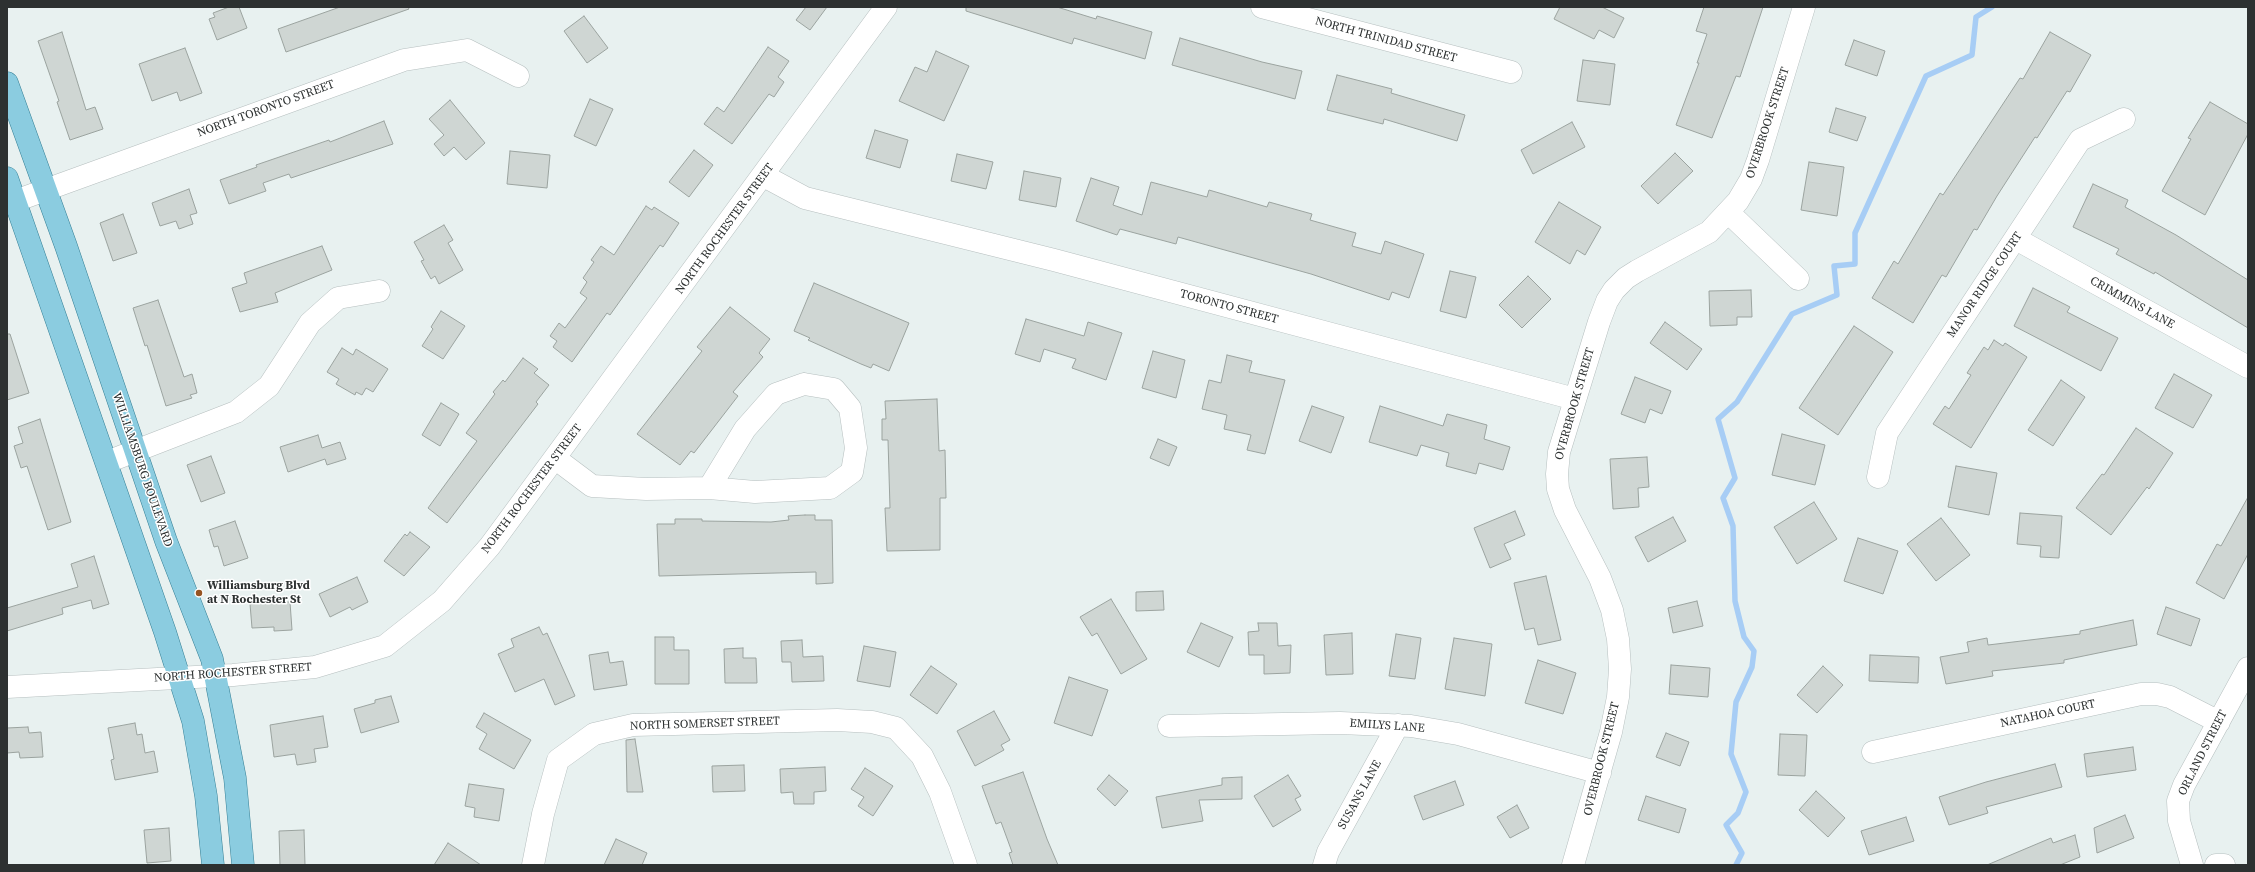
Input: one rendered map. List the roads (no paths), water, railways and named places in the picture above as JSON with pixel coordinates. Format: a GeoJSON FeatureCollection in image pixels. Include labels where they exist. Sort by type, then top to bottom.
{"type":"FeatureCollection","features":[{"type":"Feature","properties":{"kind":"main road","name":"WILLIAMSBURG BOULEVARD"},"geometry":{"type":"LineString","coordinates":[[7,83],[46,190],[166,541],[212,659],[235,778],[243,865]]}},
{"type":"Feature","properties":{"kind":"main road"},"geometry":{"type":"LineString","coordinates":[[7,178],[107,462],[180,678],[194,728],[206,796],[213,865]]}},
{"type":"Feature","properties":{"kind":"street","name":"NORTH ROCHESTER STREET"},"geometry":{"type":"LineString","coordinates":[[7,687],[216,676],[314,667],[385,646],[442,601],[490,546],[556,459],[764,176],[886,7]]}},
{"type":"Feature","properties":{"kind":"street","name":"NORTH TRINIDAD STREET"},"geometry":{"type":"LineString","coordinates":[[1262,7],[1511,72]]}},
{"type":"Feature","properties":{"kind":"street","name":"OVERBROOK STREET"},"geometry":{"type":"LineString","coordinates":[[1573,865],[1600,773],[1618,697],[1620,669],[1618,639],[1612,610],[1600,578],[1565,510],[1558,489],[1557,474],[1559,452],[1607,301],[1614,290],[1637,270],[1709,232],[1729,213],[1751,178],[1758,160],[1804,7]]}},
{"type":"Feature","properties":{"kind":"street","name":"NORTH TORONTO STREET"},"geometry":{"type":"LineString","coordinates":[[15,201],[404,60],[467,50],[518,76]]}},
{"type":"Feature","properties":{"kind":"street","name":"MANOR RIDGE COURT"},"geometry":{"type":"LineString","coordinates":[[1878,477],[1887,433],[2080,140],[2124,119]]}},
{"type":"Feature","properties":{"kind":"street","name":"TORONTO STREET"},"geometry":{"type":"LineString","coordinates":[[764,176],[805,198],[1054,260],[1575,399]]}},
{"type":"Feature","properties":{"kind":"street"},"geometry":{"type":"LineString","coordinates":[[1729,213],[1798,279]]}},
{"type":"Feature","properties":{"kind":"street","name":"CRIMMINS LANE"},"geometry":{"type":"LineString","coordinates":[[2016,239],[2248,367]]}},
{"type":"Feature","properties":{"kind":"street"},"geometry":{"type":"LineString","coordinates":[[107,462],[236,412],[269,386],[310,323],[338,298],[379,292]]}},
{"type":"Feature","properties":{"kind":"street"},"geometry":{"type":"LineString","coordinates":[[556,459],[592,486],[646,489],[709,488],[755,492],[830,488],[852,472],[856,448],[850,408],[834,389],[804,384],[776,394],[745,429],[709,488]]}},
{"type":"Feature","properties":{"kind":"street","name":"ORLAND STREET"},"geometry":{"type":"LineString","coordinates":[[2192,865],[2179,821],[2178,801],[2184,785],[2248,668]]}},
{"type":"Feature","properties":{"kind":"street","name":"NATAHOA COURT"},"geometry":{"type":"LineString","coordinates":[[1873,752],[2141,694],[2156,694],[2170,697],[2219,722]]}},
{"type":"Feature","properties":{"kind":"street","name":"NORTH SOMERSET STREET"},"geometry":{"type":"LineString","coordinates":[[533,865],[543,814],[558,760],[594,734],[633,725],[837,720],[872,722],[896,728],[922,756],[940,792],[966,865]]}},
{"type":"Feature","properties":{"kind":"street","name":"EMILYS LANE"},"geometry":{"type":"LineString","coordinates":[[1169,726],[1340,723],[1398,725],[1458,734],[1600,773]]}},
{"type":"Feature","properties":{"kind":"street","name":"SUSANS LANE"},"geometry":{"type":"LineString","coordinates":[[1324,865],[1328,852],[1398,725]]}},
{"type":"Feature","properties":{"kind":"street"},"geometry":{"type":"LineString","coordinates":[[2216,865],[2224,865]]}},
{"type":"Feature","properties":{"kind":"waterway"},"geometry":{"type":"LineString","coordinates":[[1736,865],[1742,853],[1726,825],[1738,813],[1746,792],[1731,754],[1736,702],[1752,667],[1754,651],[1744,637],[1735,601],[1733,526],[1723,498],[1735,478],[1718,419],[1737,402],[1792,314],[1837,295],[1834,266],[1855,264],[1855,233],[1926,76],[1972,55],[1976,17],[1992,7]]}},
{"type":"Feature","properties":{"kind":"place","name":"Williamsburg Blvd at N Rochester St"},"geometry":{"type":"Point","coordinates":[199,593]}}]}
